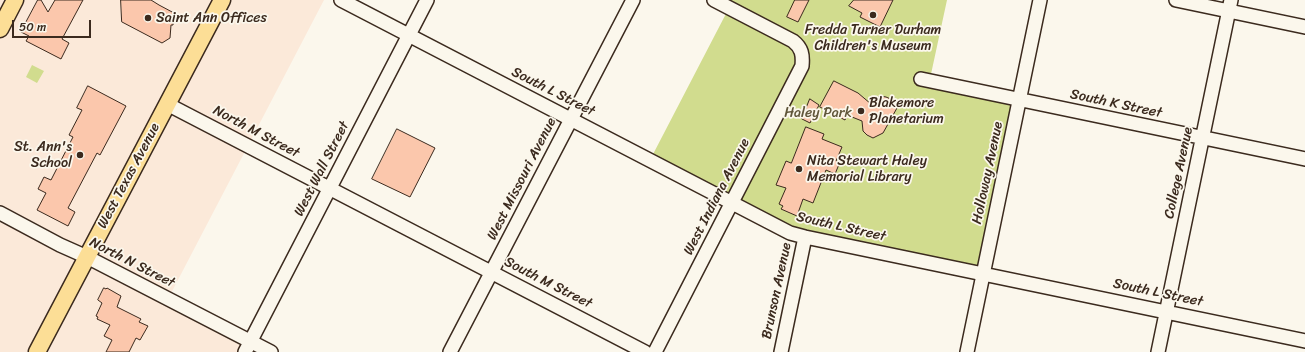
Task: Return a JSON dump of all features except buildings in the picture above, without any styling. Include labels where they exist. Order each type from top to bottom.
[{"type":"main road","points":[[1,23],[15,0]]},
{"type":"main road","name":"West Texas Avenue","points":[[37,352],[222,0]]},
{"type":"street","name":"South L Street","points":[[341,0],[790,232],[805,237],[1305,340]]},
{"type":"street","name":"West Wall Street","points":[[248,347],[427,0]]},
{"type":"street","name":"West Missouri Avenue","points":[[450,352],[633,0]]},
{"type":"street","name":"West Indiana Avenue","points":[[655,352],[802,66],[803,56],[800,49],[793,41],[714,0]]},
{"type":"street","name":"Holloway Avenue","points":[[967,352],[1040,0]]},
{"type":"street","points":[[1176,0],[1230,6],[1305,27]]},
{"type":"street","name":"College Avenue","points":[[1158,352],[1230,6]]},
{"type":"street","name":"South K Street","points":[[920,79],[1305,159]]},
{"type":"street","name":"North M Street","points":[[167,104],[329,189]]},
{"type":"street","name":"South M Street","points":[[329,189],[645,352]]},
{"type":"street","name":"North N Street","points":[[0,213],[60,245],[87,257],[248,347],[271,352]]},
{"type":"street","name":"Brunson Avenue","points":[[781,352],[805,237]]},
{"type":"shaded area","points":[[0,0],[324,0],[168,299],[250,342],[245,352],[0,352]]},
{"type":"green space","name":"Haley Park","points":[[720,0],[947,0],[928,88],[1015,103],[979,268],[791,228],[650,160],[730,6]]},
{"type":"green space","points":[[32,65],[44,71],[37,83],[26,77]]},
{"type":"place","name":"Fredda Turner Durham Children's Museum","points":[[873,15]]},
{"type":"place","name":"Saint Ann Offices","points":[[148,18]]},
{"type":"place","name":"Blakemore Planetarium","points":[[861,111]]},
{"type":"place","name":"St. Ann's School","points":[[80,155]]},
{"type":"place","name":"Nita Stewart Haley Memorial Library","points":[[799,169]]}]
